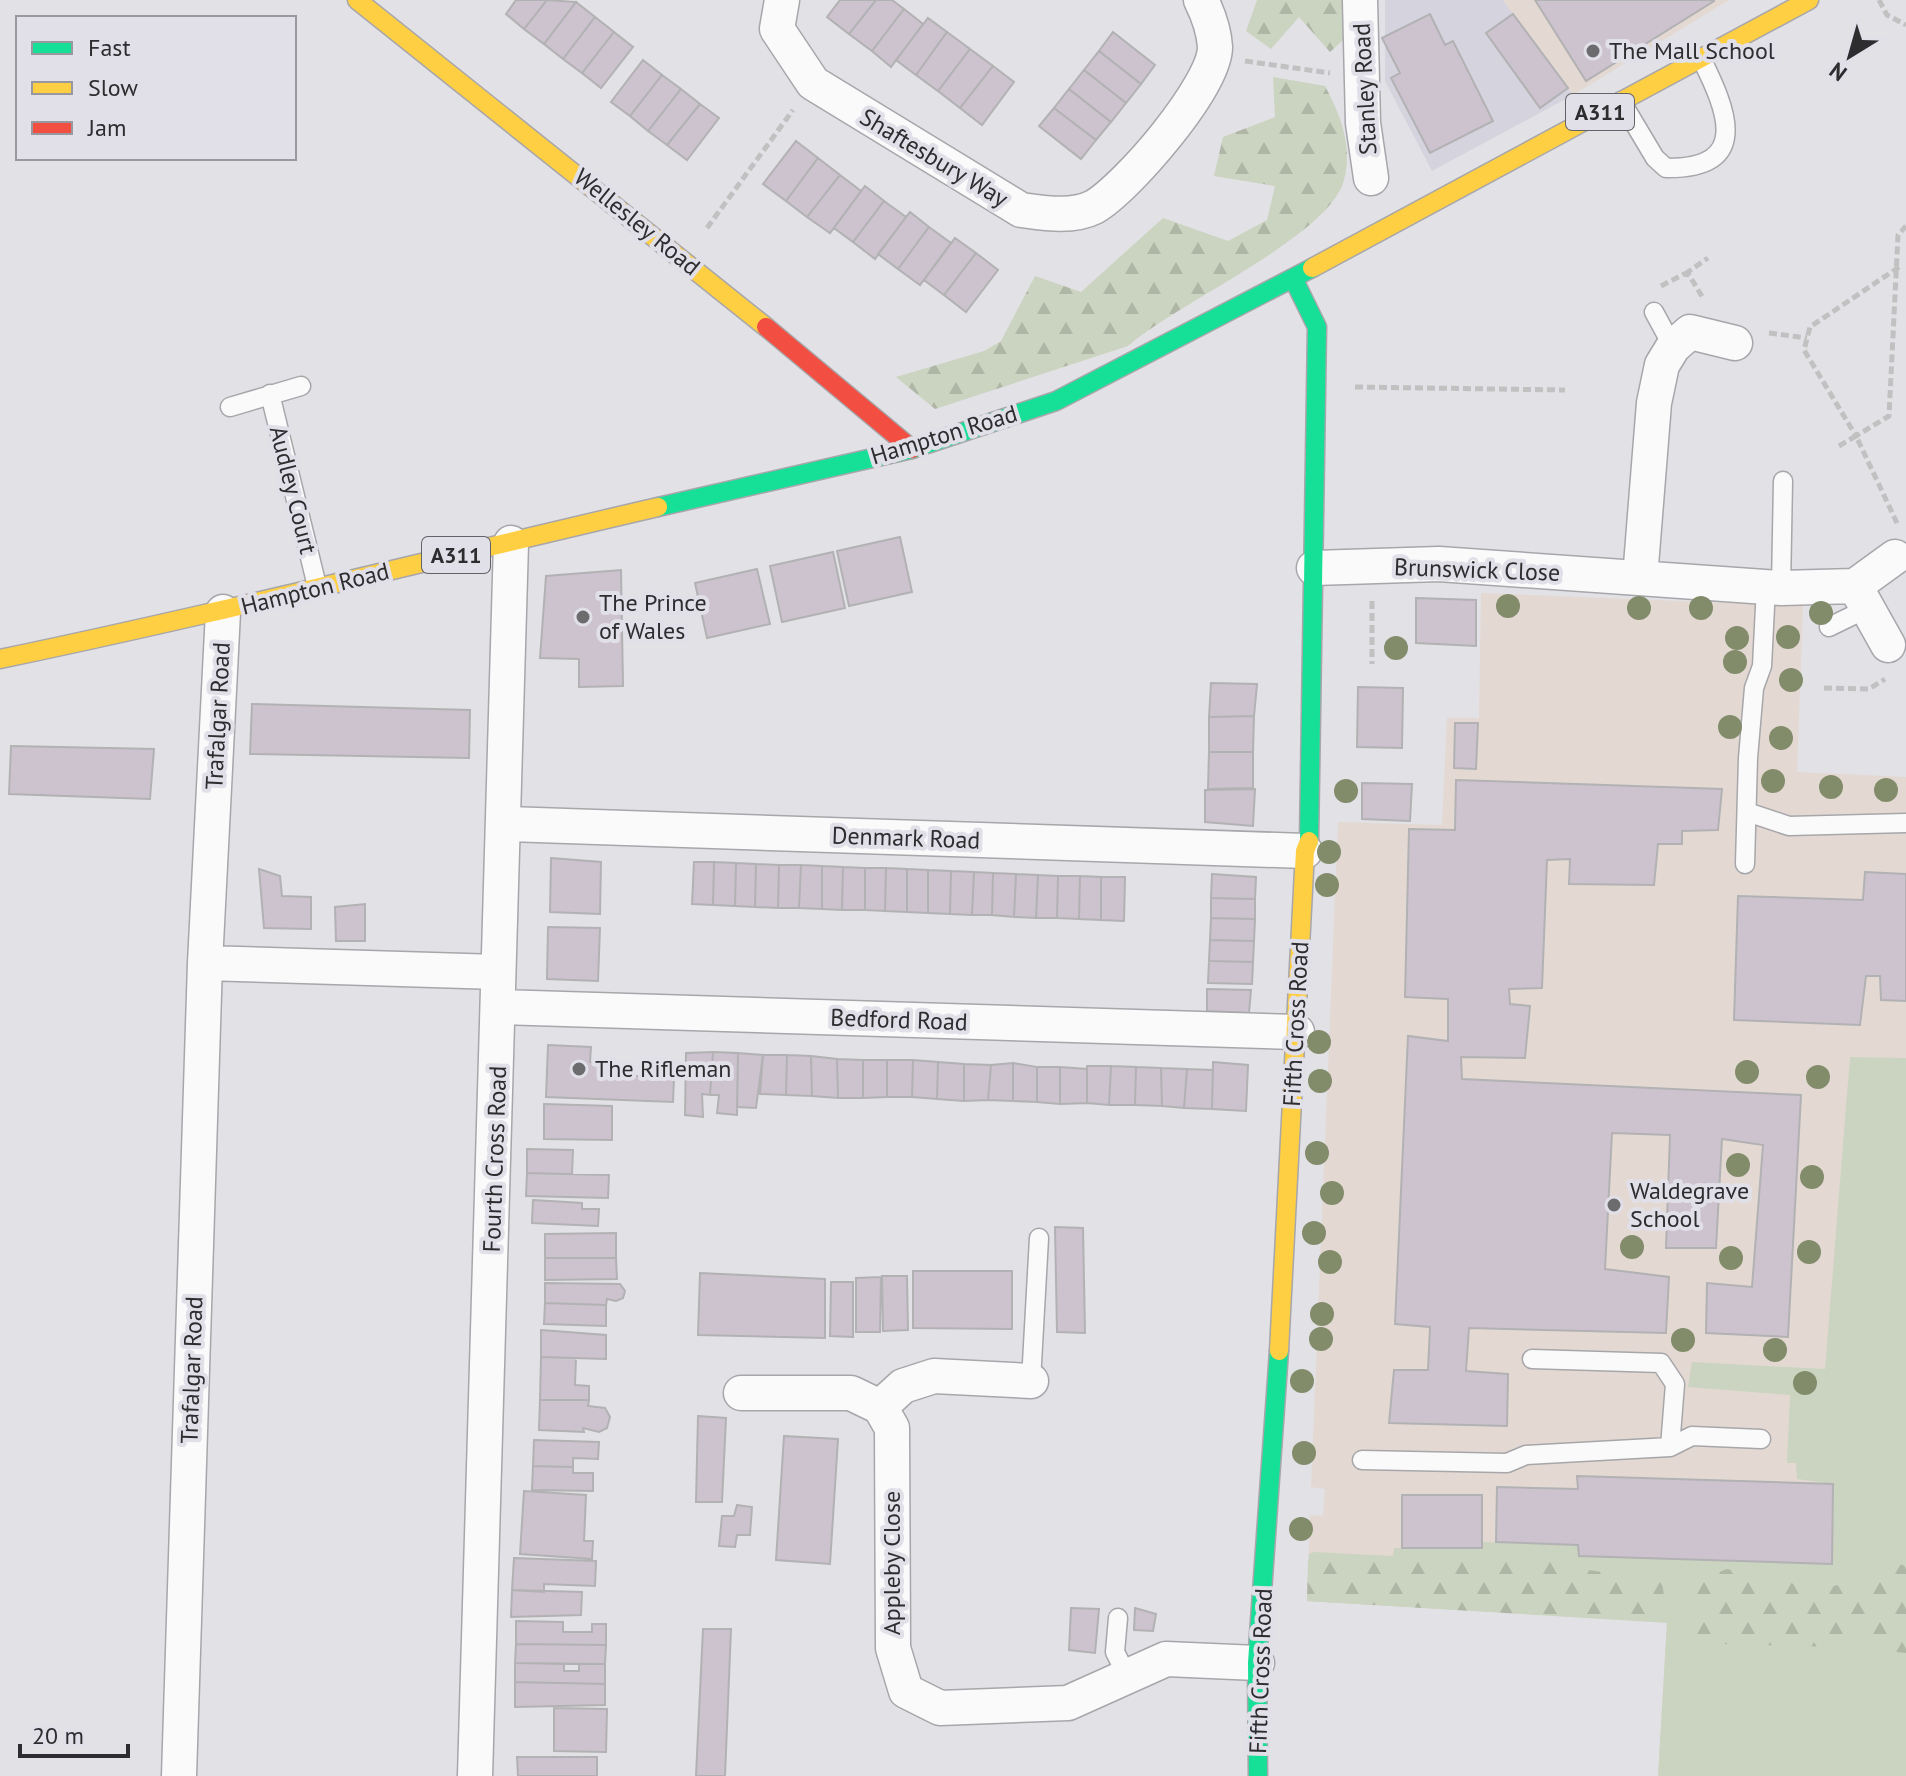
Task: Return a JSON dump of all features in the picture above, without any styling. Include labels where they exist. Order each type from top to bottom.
[{"type":"street","name":"Wellesley Road","points":[[357,0],[685,259],[912,449]]},
{"type":"street","name":"Shaftesbury Way","points":[[782,0],[777,29],[794,60],[813,83],[1021,210],[1056,215],[1091,208],[1118,190],[1201,89],[1215,49],[1201,0]]},
{"type":"street","name":"Stanley Road","points":[[1360,0],[1363,123],[1371,178]]},
{"type":"street","name":"Hampton Road","points":[[0,659],[223,612],[317,586],[912,449],[1056,401],[1293,278],[1809,0]]},
{"type":"street","name":"Fifth Cross Road","points":[[1258,1776],[1257,1663],[1271,1500],[1305,851],[1311,835],[1317,327],[1293,278]]},
{"type":"street","points":[[1640,578],[1654,403],[1662,365],[1673,347],[1690,332],[1735,343]]},
{"type":"street","name":"Fourth Cross Road","points":[[475,1776],[500,1007],[498,972],[506,824],[511,543]]},
{"type":"street","points":[[1890,660],[1862,597],[1895,557]]},
{"type":"street","name":"Brunswick Close","points":[[1314,568],[1439,564],[1862,597]]},
{"type":"street","name":"Trafalgar Road","points":[[179,1776],[205,963],[223,612]]},
{"type":"street","name":"Denmark Road","points":[[506,824],[1305,851]]},
{"type":"street","points":[[205,963],[498,972]]},
{"type":"street","name":"Bedford Road","points":[[500,1007],[1297,1032]]},
{"type":"street","points":[[741,1393],[851,1393],[880,1407],[903,1386],[934,1376],[1031,1381]]},
{"type":"street","name":"Appleby Close","points":[[880,1407],[892,1428],[893,1648],[906,1691],[940,1708],[1068,1703],[1166,1659],[1257,1663]]},
{"type":"lane","points":[[1621,101],[1655,158],[1666,168],[1690,168],[1708,163],[1722,148],[1727,124],[1724,105],[1701,58]]},
{"type":"lane","points":[[1654,312],[1673,347]]},
{"type":"lane","points":[[230,407],[301,386]]},
{"type":"lane","name":"Audley Court","points":[[270,394],[317,586]]},
{"type":"lane","points":[[1745,864],[1748,758],[1754,688],[1762,666],[1774,588],[1783,481]]},
{"type":"lane","points":[[1829,627],[1862,597]]},
{"type":"lane","points":[[1747,812],[1789,826],[1906,823]]},
{"type":"lane","points":[[1031,1381],[1039,1238]]},
{"type":"lane","points":[[1532,1359],[1661,1363],[1675,1384],[1670,1447]]},
{"type":"lane","points":[[1362,1460],[1507,1463],[1526,1455],[1670,1447],[1692,1436],[1761,1439]]},
{"type":"lane","points":[[1118,1618],[1115,1652],[1127,1676]]},
{"type":"path","points":[[1879,0],[1887,15],[1906,25]]},
{"type":"path","points":[[685,259],[813,83]]},
{"type":"path","points":[[1839,446],[1889,416],[1899,267],[1898,235],[1906,226]]},
{"type":"path","points":[[1684,274],[1708,258]]},
{"type":"path","points":[[1895,557],[1905,540],[1856,436],[1804,350],[1810,327],[1899,267]]},
{"type":"path","points":[[1318,386],[1565,390]]},
{"type":"path","points":[[1372,567],[1372,664]]},
{"type":"path","points":[[1824,688],[1869,689],[1890,660]]},
{"type":"shaded area","points":[[1385,0],[1503,0],[1573,95],[1432,171],[1385,81]]},
{"type":"shaded area","name":"The Mall School","points":[[1503,0],[1729,0],[1573,95]]},
{"type":"shaded area","name":"Waldegrave School","points":[[1481,593],[1803,606],[1797,772],[1906,777],[1906,1776],[1658,1776],[1667,1622],[1307,1601],[1310,1515],[1323,1516],[1325,1489],[1311,1487],[1338,822],[1442,825],[1447,718],[1479,718]]},
{"type":"green space","points":[[1257,0],[1363,0],[1353,31],[1330,52],[1299,17],[1271,49],[1246,31]]},
{"type":"green space","points":[[1273,77],[1325,86],[1344,131],[1347,155],[1344,180],[1333,201],[1311,224],[1128,346],[935,409],[896,377],[984,351],[1001,341],[1035,276],[1081,292],[1163,218],[1228,241],[1267,220],[1275,186],[1214,176],[1223,137],[1275,117]]},
{"type":"green space","points":[[1850,1057],[1906,1058],[1906,1776],[1658,1776],[1667,1622],[1307,1601],[1309,1554],[1314,1552],[1393,1556],[1394,1548],[1481,1548],[1482,1542],[1578,1545],[1580,1556],[1832,1564],[1832,1484],[1797,1479],[1796,1463],[1787,1463],[1790,1395],[1688,1387],[1692,1362],[1825,1369]]},
{"type":"green space","points":[[1568,1556],[1583,1569],[1662,1582],[1668,1623],[1307,1601],[1308,1560]]},
{"type":"green space","points":[[1878,1558],[1906,1566],[1906,1653],[1871,1649],[1858,1637],[1838,1647],[1724,1644],[1689,1632],[1694,1582],[1727,1569],[1818,1589],[1858,1581]]},
{"type":"building","points":[[516,0],[547,0],[524,29],[506,14]]},
{"type":"building","points":[[547,0],[576,2],[544,44],[524,29]]},
{"type":"building","points":[[840,0],[876,0],[849,34],[827,17]]},
{"type":"building","points":[[876,0],[892,0],[904,9],[872,51],[849,34]]},
{"type":"building","name":"The Mall School","points":[[1535,0],[1713,0],[1714,1],[1586,81]]},
{"type":"building","points":[[576,2],[595,17],[563,59],[544,44]]},
{"type":"building","points":[[904,9],[923,24],[891,67],[872,51]]},
{"type":"building","points":[[1430,14],[1445,45],[1453,41],[1493,121],[1430,153],[1391,78],[1400,73],[1382,38]]},
{"type":"building","points":[[1513,14],[1568,88],[1540,108],[1486,33]]},
{"type":"building","points":[[595,17],[614,32],[582,73],[563,59]]},
{"type":"building","points":[[928,18],[947,32],[916,75],[896,60]]},
{"type":"building","points":[[614,32],[633,47],[601,88],[582,73]]},
{"type":"building","points":[[947,32],[970,49],[938,91],[916,75]]},
{"type":"building","points":[[1113,32],[1155,65],[1141,84],[1099,51]]},
{"type":"building","points":[[970,49],[993,66],[960,108],[938,91]]},
{"type":"building","points":[[1099,51],[1141,84],[1126,103],[1084,70]]},
{"type":"building","points":[[643,60],[662,75],[630,116],[611,102]]},
{"type":"building","points":[[993,66],[1014,82],[982,125],[960,108]]},
{"type":"building","points":[[1084,70],[1126,103],[1111,122],[1069,89]]},
{"type":"building","points":[[662,75],[681,89],[648,131],[630,116]]},
{"type":"building","points":[[681,89],[700,104],[667,145],[648,131]]},
{"type":"building","points":[[1069,89],[1111,122],[1096,140],[1054,108]]},
{"type":"building","points":[[700,104],[719,118],[687,160],[667,145]]},
{"type":"building","points":[[1054,108],[1096,140],[1081,159],[1039,126]]},
{"type":"building","points":[[796,141],[818,158],[786,201],[763,184]]},
{"type":"building","points":[[818,158],[840,175],[807,217],[786,201]]},
{"type":"building","points":[[840,175],[861,191],[830,233],[807,217]]},
{"type":"building","points":[[865,186],[884,201],[853,242],[834,228]]},
{"type":"building","points":[[884,201],[906,217],[875,259],[853,242]]},
{"type":"building","points":[[910,212],[929,227],[898,269],[878,254]]},
{"type":"building","points":[[929,227],[951,243],[920,285],[898,269]]},
{"type":"building","points":[[955,238],[976,253],[944,295],[924,280]]},
{"type":"building","points":[[976,253],[998,270],[966,312],[944,295]]},
{"type":"building","points":[[900,537],[912,592],[849,606],[837,551]]},
{"type":"building","points":[[833,552],[845,608],[782,622],[770,566]]},
{"type":"building","points":[[757,569],[770,624],[707,638],[695,583]]},
{"type":"building","name":"The Prince of Wales","points":[[621,570],[623,686],[579,687],[579,659],[540,658],[546,576]]},
{"type":"building","points":[[1416,598],[1476,600],[1476,646],[1416,643]]},
{"type":"building","points":[[1211,683],[1257,684],[1254,716],[1209,717]]},
{"type":"building","points":[[1358,687],[1403,688],[1402,748],[1357,747]]},
{"type":"building","points":[[252,704],[470,710],[469,758],[250,754]]},
{"type":"building","points":[[1254,716],[1253,752],[1209,752],[1209,717]]},
{"type":"building","points":[[1455,723],[1478,723],[1476,769],[1454,768]]},
{"type":"building","points":[[11,746],[154,749],[150,799],[9,794]]},
{"type":"building","points":[[1209,752],[1253,752],[1253,788],[1208,789]]},
{"type":"building","points":[[1456,780],[1722,789],[1718,830],[1682,831],[1682,844],[1658,844],[1654,885],[1569,884],[1570,859],[1547,860],[1542,988],[1509,989],[1510,1004],[1530,1006],[1525,1058],[1461,1057],[1462,1079],[1801,1095],[1788,1337],[1706,1333],[1707,1283],[1752,1287],[1763,1145],[1722,1139],[1716,1248],[1666,1248],[1670,1135],[1612,1133],[1605,1269],[1669,1277],[1666,1333],[1469,1328],[1466,1371],[1508,1374],[1507,1426],[1389,1423],[1394,1370],[1428,1370],[1430,1327],[1395,1324],[1408,1036],[1448,1041],[1448,999],[1405,997],[1409,829],[1455,830]]},
{"type":"building","points":[[1362,783],[1412,784],[1410,821],[1362,819]]},
{"type":"building","points":[[1255,789],[1253,826],[1205,822],[1205,790]]},
{"type":"building","points":[[551,858],[601,862],[600,914],[550,912]]},
{"type":"building","points":[[694,862],[714,862],[713,905],[692,904]]},
{"type":"building","points":[[714,862],[736,863],[735,906],[713,905]]},
{"type":"building","points":[[736,863],[756,864],[755,907],[735,906]]},
{"type":"building","points":[[756,864],[779,865],[778,908],[755,907]]},
{"type":"building","points":[[779,865],[801,865],[799,908],[778,908]]},
{"type":"building","points":[[801,865],[822,866],[822,909],[799,908]]},
{"type":"building","points":[[822,866],[843,867],[842,910],[822,909]]},
{"type":"building","points":[[843,867],[865,868],[865,910],[842,910]]},
{"type":"building","points":[[865,868],[886,868],[885,911],[865,910]]},
{"type":"building","points":[[886,868],[907,869],[907,912],[885,911]]},
{"type":"building","points":[[259,869],[280,876],[282,896],[311,897],[311,929],[264,928]]},
{"type":"building","points":[[907,869],[928,870],[928,913],[907,912]]},
{"type":"building","points":[[928,870],[951,871],[950,914],[928,913]]},
{"type":"building","points":[[951,871],[974,872],[972,915],[950,914]]},
{"type":"building","points":[[974,872],[993,873],[992,915],[972,915]]},
{"type":"building","points":[[1865,872],[1906,874],[1906,1001],[1881,1000],[1880,976],[1866,976],[1860,1025],[1734,1020],[1738,896],[1863,900]]},
{"type":"building","points":[[993,873],[1016,874],[1014,917],[992,915]]},
{"type":"building","points":[[1016,874],[1038,875],[1036,918],[1014,917]]},
{"type":"building","points":[[1212,874],[1256,877],[1255,899],[1211,898]]},
{"type":"building","points":[[1038,875],[1058,876],[1057,918],[1036,918]]},
{"type":"building","points":[[1058,876],[1080,876],[1079,919],[1057,918]]},
{"type":"building","points":[[1080,876],[1101,877],[1101,920],[1079,919]]},
{"type":"building","points":[[1101,877],[1125,877],[1124,921],[1101,920]]},
{"type":"building","points":[[1211,898],[1255,899],[1255,919],[1211,918]]},
{"type":"building","points":[[365,904],[365,941],[336,941],[335,907]]},
{"type":"building","points":[[1211,918],[1255,919],[1254,941],[1210,940]]},
{"type":"building","points":[[548,927],[600,928],[598,981],[547,979]]},
{"type":"building","points":[[1210,940],[1254,941],[1253,962],[1209,961]]},
{"type":"building","points":[[1209,961],[1253,962],[1252,984],[1208,983]]},
{"type":"building","points":[[1207,989],[1251,990],[1249,1013],[1207,1011]]},
{"type":"building","name":"The Rifleman","points":[[548,1045],[591,1047],[590,1062],[612,1063],[611,1080],[616,1080],[617,1075],[674,1078],[673,1102],[546,1097]]},
{"type":"building","points":[[713,1052],[738,1053],[737,1115],[717,1113],[719,1095],[710,1095]]},
{"type":"building","points":[[713,1052],[710,1095],[702,1094],[703,1117],[685,1115],[686,1053]]},
{"type":"building","points":[[738,1053],[763,1055],[756,1108],[737,1107]]},
{"type":"building","points":[[763,1055],[787,1055],[786,1095],[760,1094]]},
{"type":"building","points":[[787,1055],[811,1056],[812,1096],[786,1095]]},
{"type":"building","points":[[811,1056],[837,1059],[838,1098],[812,1096]]},
{"type":"building","points":[[837,1059],[863,1060],[863,1098],[838,1098]]},
{"type":"building","points":[[863,1060],[887,1060],[887,1097],[863,1098]]},
{"type":"building","points":[[887,1060],[913,1060],[912,1097],[887,1097]]},
{"type":"building","points":[[913,1060],[938,1062],[937,1099],[912,1097]]},
{"type":"building","points":[[938,1062],[964,1064],[964,1101],[937,1099]]},
{"type":"building","points":[[1213,1062],[1248,1065],[1246,1111],[1212,1109]]},
{"type":"building","points":[[1013,1063],[1037,1067],[1037,1102],[1013,1101]]},
{"type":"building","points":[[1013,1063],[1013,1101],[988,1100],[991,1065]]},
{"type":"building","points":[[964,1064],[991,1065],[988,1100],[964,1101]]},
{"type":"building","points":[[1087,1066],[1111,1066],[1109,1105],[1087,1103]]},
{"type":"building","points":[[1111,1066],[1136,1067],[1135,1105],[1109,1105]]},
{"type":"building","points":[[1037,1067],[1060,1067],[1060,1104],[1037,1102]]},
{"type":"building","points":[[1060,1067],[1087,1069],[1087,1103],[1060,1104]]},
{"type":"building","points":[[1136,1067],[1161,1068],[1162,1106],[1135,1105]]},
{"type":"building","points":[[1161,1068],[1187,1069],[1184,1108],[1162,1106]]},
{"type":"building","points":[[1187,1069],[1213,1070],[1212,1109],[1184,1108]]},
{"type":"building","points":[[544,1104],[612,1106],[612,1140],[544,1139]]},
{"type":"building","points":[[527,1149],[573,1150],[572,1174],[527,1173]]},
{"type":"building","points":[[527,1173],[609,1175],[608,1198],[526,1196]]},
{"type":"building","points":[[533,1200],[582,1203],[582,1209],[599,1209],[598,1226],[532,1223]]},
{"type":"building","points":[[1055,1227],[1083,1228],[1085,1333],[1057,1332]]},
{"type":"building","points":[[616,1233],[616,1258],[545,1258],[545,1234]]},
{"type":"building","points":[[545,1258],[616,1258],[617,1279],[545,1280]]},
{"type":"building","points":[[913,1271],[1012,1271],[1012,1329],[913,1328]]},
{"type":"building","points":[[700,1273],[825,1279],[825,1338],[698,1335]]},
{"type":"building","points":[[882,1276],[907,1276],[908,1330],[883,1331]]},
{"type":"building","points":[[881,1277],[880,1332],[856,1332],[856,1278]]},
{"type":"building","points":[[831,1282],[853,1282],[853,1337],[830,1336]]},
{"type":"building","points":[[545,1283],[620,1284],[625,1291],[623,1298],[616,1301],[607,1299],[606,1305],[545,1303]]},
{"type":"building","points":[[545,1303],[606,1305],[606,1326],[544,1324]]},
{"type":"building","points":[[541,1330],[606,1335],[606,1359],[541,1357]]},
{"type":"building","points":[[541,1357],[576,1358],[575,1385],[589,1386],[589,1400],[540,1400]]},
{"type":"building","points":[[540,1400],[589,1400],[588,1406],[605,1408],[610,1417],[607,1428],[599,1432],[583,1428],[584,1432],[539,1430]]},
{"type":"building","points":[[698,1416],[726,1418],[722,1502],[696,1502]]},
{"type":"building","points":[[784,1436],[838,1439],[830,1564],[776,1560]]},
{"type":"building","points":[[534,1440],[599,1442],[598,1459],[573,1458],[573,1467],[533,1466]]},
{"type":"building","points":[[533,1466],[573,1467],[573,1473],[593,1473],[593,1491],[532,1490]]},
{"type":"building","points":[[1577,1476],[1833,1484],[1832,1564],[1579,1556],[1578,1545],[1496,1542],[1497,1487],[1578,1489]]},
{"type":"building","points":[[524,1491],[586,1495],[584,1541],[593,1541],[592,1559],[520,1554]]},
{"type":"building","points":[[1402,1495],[1482,1495],[1482,1548],[1402,1548]]},
{"type":"building","points":[[737,1505],[752,1507],[750,1535],[737,1535],[735,1547],[719,1546],[722,1516],[734,1516]]},
{"type":"building","points":[[514,1558],[596,1561],[595,1586],[544,1584],[544,1592],[512,1590]]},
{"type":"building","points":[[512,1590],[582,1592],[581,1615],[511,1617]]},
{"type":"building","points":[[1071,1608],[1099,1609],[1095,1653],[1069,1650]]},
{"type":"building","points":[[1135,1608],[1156,1614],[1153,1631],[1134,1630]]},
{"type":"building","points":[[516,1621],[563,1622],[563,1632],[592,1632],[592,1624],[606,1624],[606,1645],[516,1644]]},
{"type":"building","points":[[703,1629],[731,1629],[725,1776],[696,1776]]},
{"type":"building","points":[[516,1644],[606,1645],[605,1664],[515,1663]]},
{"type":"building","points":[[515,1663],[564,1664],[564,1671],[579,1671],[579,1664],[605,1664],[605,1684],[515,1682]]},
{"type":"building","points":[[515,1682],[605,1684],[605,1705],[515,1707]]},
{"type":"building","points":[[554,1708],[607,1709],[606,1752],[554,1751]]},
{"type":"building","points":[[517,1757],[597,1757],[597,1776],[518,1776]]},
{"type":"traffic: fast","points":[[658,507],[912,449],[1056,401],[1312,268]]},
{"type":"traffic: fast","points":[[1293,278],[1317,327],[1309,841]]},
{"type":"traffic: fast","points":[[1258,1776],[1257,1663],[1279,1351]]},
{"type":"traffic: slow","points":[[357,0],[766,327]]},
{"type":"traffic: slow","points":[[1312,268],[1809,0]]},
{"type":"traffic: slow","points":[[0,659],[658,507]]},
{"type":"traffic: slow","points":[[1279,1351],[1305,851],[1309,841]]},
{"type":"traffic: jam","points":[[766,327],[912,449]]},
{"type":"place","name":"The Mall School","points":[[1593,51]]},
{"type":"place","name":"The Prince of Wales","points":[[583,617]]},
{"type":"place","name":"The Rifleman","points":[[579,1069]]},
{"type":"place","name":"Waldegrave School","points":[[1614,1205]]}]
